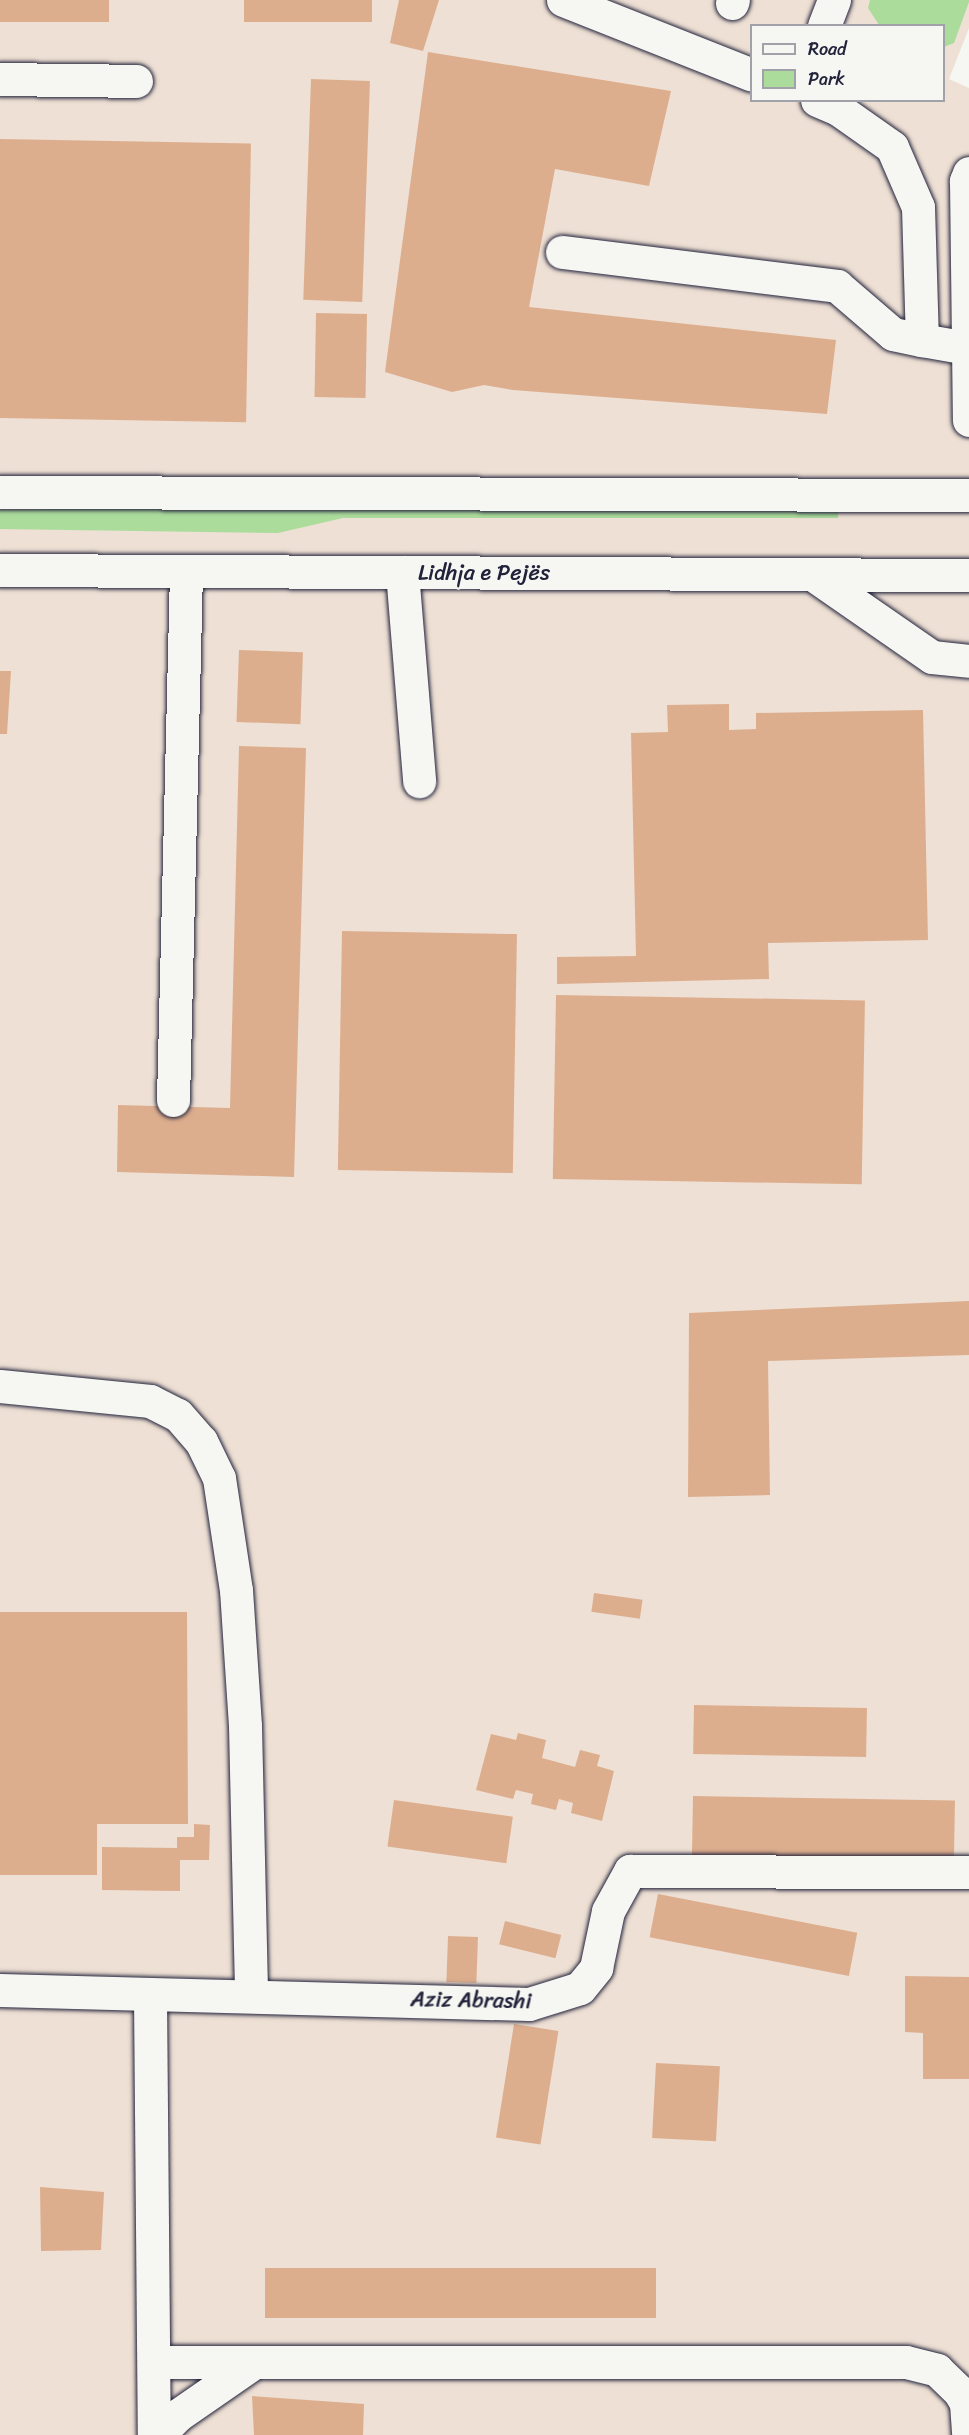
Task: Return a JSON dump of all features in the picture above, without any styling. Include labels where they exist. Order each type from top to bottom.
[{"type":"main road","points":[[563,0],[750,74]]},
{"type":"main road","points":[[825,24],[834,0]]},
{"type":"main road","points":[[0,79],[136,81]]},
{"type":"main road","points":[[822,102],[838,109],[892,147],[918,207],[922,340]]},
{"type":"main road","points":[[969,172],[966,181],[969,420]]},
{"type":"main road","points":[[562,252],[837,286],[893,334],[968,348]]},
{"type":"main road","points":[[0,492],[969,495]]},
{"type":"main road","name":"Lidhja e Pejës","points":[[0,570],[969,575]]},
{"type":"main road","points":[[173,1101],[186,571]]},
{"type":"main road","points":[[402,572],[419,781]]},
{"type":"main road","points":[[812,574],[932,657],[969,661]]},
{"type":"main road","points":[[0,1386],[150,1401],[178,1415],[201,1441],[219,1478],[236,1590],[244,1714],[251,1994]]},
{"type":"main road","name":"Aziz Abrashi","points":[[0,1990],[150,1996],[251,1994],[529,2004],[558,1998],[580,1988],[596,1968],[608,1911],[630,1871],[969,1872]]},
{"type":"main road","points":[[150,1996],[156,2435]]},
{"type":"main road","points":[[154,2362],[906,2362],[937,2370],[959,2391],[966,2403],[968,2435]]},
{"type":"main road","points":[[156,2435],[178,2415],[253,2363]]},
{"type":"shaded area","points":[[0,0],[969,0],[969,28],[949,79],[969,88],[969,2435],[0,2435]]},
{"type":"green space","points":[[870,0],[969,0],[954,43],[945,47],[945,24],[878,24],[868,8]]},
{"type":"green space","points":[[300,505],[839,507],[838,518],[343,518],[278,533],[0,529],[0,510]]},
{"type":"building","points":[[0,0],[109,0],[109,22],[0,22]]},
{"type":"building","points":[[244,0],[372,0],[372,22],[244,22]]},
{"type":"building","points":[[399,0],[439,0],[423,51],[390,43]]},
{"type":"building","points":[[428,52],[671,91],[649,186],[555,169],[529,307],[836,340],[827,414],[513,390],[484,385],[452,392],[385,372]]},
{"type":"building","points":[[311,79],[370,81],[362,302],[303,300]]},
{"type":"building","points":[[0,139],[251,143],[246,422],[0,418]]},
{"type":"building","points":[[316,313],[367,314],[366,398],[315,397]]},
{"type":"building","points":[[239,650],[303,652],[300,724],[236,722]]},
{"type":"building","points":[[0,671],[11,671],[7,734],[0,734]]},
{"type":"building","points":[[729,704],[729,730],[756,729],[756,713],[923,710],[928,940],[768,943],[769,979],[557,984],[557,957],[636,956],[631,733],[668,732],[667,705]]},
{"type":"building","points":[[239,746],[306,748],[294,1177],[117,1172],[118,1105],[230,1108]]},
{"type":"building","points":[[342,931],[517,934],[513,1173],[338,1170]]},
{"type":"building","points":[[556,995],[865,1000],[862,1184],[553,1179]]},
{"type":"building","points":[[969,1301],[969,1355],[768,1361],[770,1495],[688,1497],[689,1313]]},
{"type":"building","points":[[594,1593],[643,1600],[640,1619],[591,1612]]},
{"type":"building","points":[[0,1612],[187,1612],[188,1824],[97,1824],[97,1875],[0,1875]]},
{"type":"building","points":[[694,1705],[867,1708],[866,1757],[693,1754]]},
{"type":"building","points":[[518,1733],[546,1740],[542,1758],[575,1767],[580,1750],[600,1755],[597,1766],[614,1771],[602,1821],[571,1813],[573,1803],[559,1799],[556,1810],[531,1804],[533,1794],[516,1790],[513,1799],[476,1790],[491,1734],[516,1740]]},
{"type":"building","points":[[693,1796],[955,1801],[954,1862],[692,1857]]},
{"type":"building","points":[[394,1800],[513,1817],[506,1863],[387,1847]]},
{"type":"building","points":[[194,1824],[210,1825],[209,1860],[180,1860],[180,1891],[102,1890],[102,1847],[177,1848],[177,1837],[194,1837]]},
{"type":"building","points":[[658,1894],[857,1933],[849,1976],[650,1937]]},
{"type":"building","points":[[505,1921],[561,1935],[555,1958],[499,1944]]},
{"type":"building","points":[[448,1936],[478,1937],[476,1983],[446,1982]]},
{"type":"building","points":[[905,1976],[969,1977],[969,2079],[923,2079],[923,2033],[905,2032]]},
{"type":"building","points":[[514,2024],[558,2031],[540,2145],[496,2138]]},
{"type":"building","points":[[656,2063],[720,2066],[716,2141],[652,2138]]},
{"type":"building","points":[[40,2187],[104,2192],[101,2250],[41,2251]]},
{"type":"building","points":[[265,2268],[656,2268],[656,2318],[265,2318]]},
{"type":"building","points":[[252,2396],[364,2404],[363,2435],[254,2435]]}]
